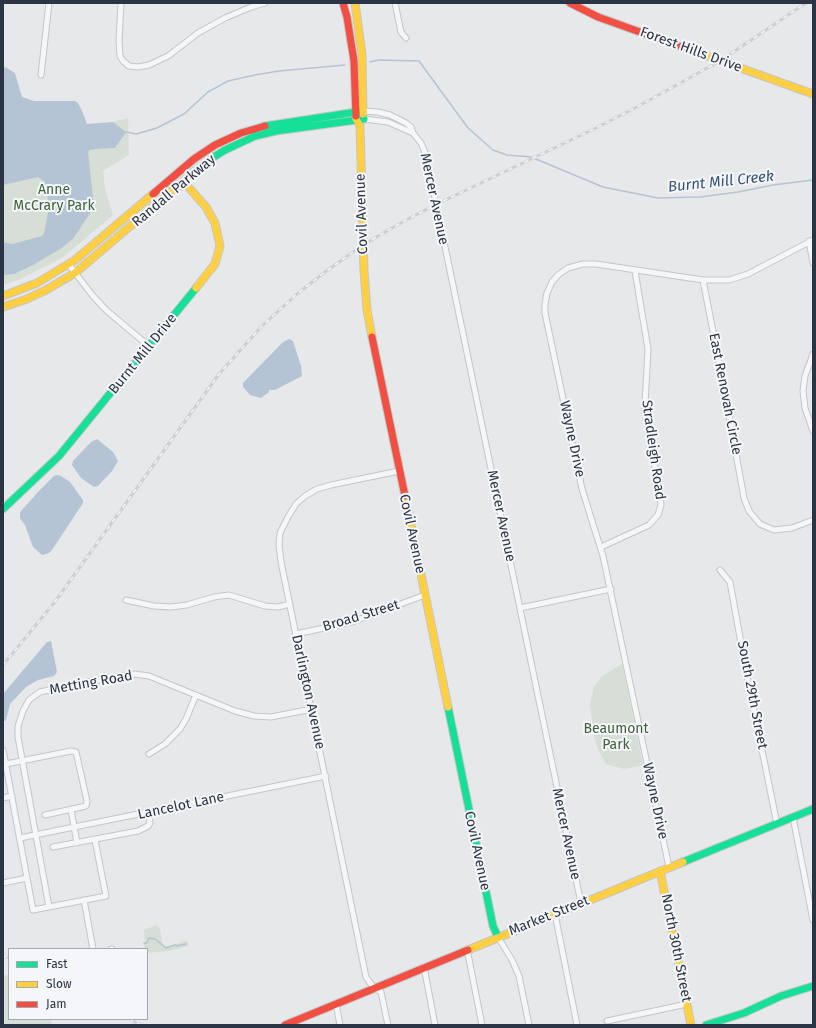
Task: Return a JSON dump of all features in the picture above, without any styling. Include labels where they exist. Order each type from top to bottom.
[{"type":"main road","points":[[343,3],[348,22],[354,61],[360,117]]},
{"type":"main road","points":[[355,3],[362,54],[360,117]]},
{"type":"main road","name":"Forest Hills Drive","points":[[570,3],[598,17],[813,94]]},
{"type":"main road","name":"Randall Parkway","points":[[3,296],[37,283],[69,265],[200,154],[215,144],[249,130],[281,123],[360,117]]},
{"type":"main road","name":"Randall Parkway","points":[[3,307],[27,299],[75,273],[217,154],[255,136],[281,130],[360,117]]},
{"type":"main road","name":"Covil Avenue","points":[[360,117],[364,272],[374,349],[493,926],[498,937]]},
{"type":"main road","name":"Burnt Mill Drive","points":[[3,510],[59,456],[212,269],[219,253],[219,238],[213,218],[206,207],[183,181]]},
{"type":"main road","name":"Market Street","points":[[285,1025],[813,808]]},
{"type":"main road","name":"North 30th Street","points":[[660,871],[691,1025]]},
{"type":"main road","points":[[706,1025],[744,1013],[781,996],[813,986]]},
{"type":"street","points":[[41,75],[49,3]]},
{"type":"street","points":[[121,3],[119,41],[120,56],[129,66],[138,67],[148,65],[168,56],[198,33],[225,18],[251,6],[265,3]]},
{"type":"street","points":[[395,3],[401,32],[406,38]]},
{"type":"street","name":"Mercer Avenue","points":[[360,117],[378,112],[396,117],[411,127],[413,133],[421,143],[426,155],[581,903]]},
{"type":"street","points":[[177,174],[183,181]]},
{"type":"street","points":[[811,240],[813,263]]},
{"type":"street","name":"Wayne Drive","points":[[669,867],[611,590],[601,547],[582,489],[545,304],[547,293],[552,282],[558,275],[572,266],[591,264],[703,280],[724,280],[738,277],[755,270],[811,240]]},
{"type":"street","points":[[69,265],[106,310],[150,346]]},
{"type":"street","name":"Stradleigh Road","points":[[601,547],[649,526],[658,515],[661,505],[644,404],[648,349],[635,271]]},
{"type":"street","name":"East Renovah Circle","points":[[703,280],[747,508],[753,518],[760,524],[774,530],[792,528],[813,520]]},
{"type":"street","points":[[813,354],[805,376],[803,391],[806,408],[813,431]]},
{"type":"street","name":"Darlington Avenue","points":[[388,1025],[383,996],[381,992],[374,988],[366,977],[281,562],[279,545],[280,533],[296,504],[317,489],[399,471]]},
{"type":"street","name":"South 29th Street","points":[[720,570],[730,582],[777,824]]},
{"type":"street","points":[[520,608],[611,590]]},
{"type":"street","points":[[126,600],[154,606],[171,607],[187,605],[214,597],[229,595],[265,606],[278,607],[290,604]]},
{"type":"street","name":"Broad Street","points":[[296,634],[352,622],[425,595]]},
{"type":"street","name":"Metting Road","points":[[49,907],[18,737],[18,726],[23,711],[29,700],[40,692],[134,674],[149,676],[244,714],[261,717],[292,714],[312,709]]},
{"type":"street","points":[[148,754],[165,744],[180,729],[186,719],[196,694]]},
{"type":"street","points":[[3,750],[34,910],[106,896],[95,840]]},
{"type":"street","points":[[6,764],[71,751],[76,752],[87,801],[86,806],[45,815]]},
{"type":"street","name":"Lancelot Lane","points":[[20,838],[326,776]]},
{"type":"street","points":[[3,798],[12,796]]},
{"type":"street","points":[[71,810],[77,842]]},
{"type":"street","points":[[53,847],[138,831],[148,826],[150,823],[149,813]]},
{"type":"street","points":[[793,817],[811,898],[813,920]]},
{"type":"street","points":[[3,883],[27,878]]},
{"type":"street","points":[[84,900],[93,948]]},
{"type":"street","points":[[555,914],[577,1025]]},
{"type":"street","points":[[498,937],[519,976],[530,1025]]},
{"type":"street","points":[[467,950],[482,1025]]},
{"type":"street","points":[[424,967],[435,1025]]},
{"type":"street","points":[[336,1004],[340,1025]]},
{"type":"street","points":[[607,1021],[687,1004]]},
{"type":"green space","name":"Anne McCrary Park","points":[[128,118],[129,155],[103,171],[105,189],[113,215],[62,258],[20,279],[3,285],[3,152]]},
{"type":"green space","name":"Beaumont Park","points":[[622,664],[643,765],[624,769],[606,764],[598,749],[594,737],[590,704],[594,687],[602,676]]},
{"type":"green space","points":[[157,925],[160,929],[162,942],[164,945],[167,946],[186,941],[188,946],[169,951],[148,953],[148,948],[145,948],[143,942],[145,941],[144,930]]},
{"type":"green space","points":[[8,975],[8,1020],[52,1020],[50,1025],[3,1025],[3,976]]},
{"type":"water","name":"Anne McCrary Park","points":[[5,67],[15,73],[22,97],[34,101],[75,101],[78,103],[87,124],[113,122],[126,132],[115,148],[96,149],[88,152],[94,207],[73,239],[60,249],[33,265],[14,274],[3,275],[3,242],[12,244],[42,236],[44,233],[49,208],[46,186],[44,181],[38,177],[3,185],[3,69]]},
{"type":"water","points":[[289,339],[293,341],[301,366],[302,376],[275,390],[269,390],[269,392],[261,398],[250,395],[243,387],[243,383],[283,342]]},
{"type":"water","points":[[97,439],[113,452],[118,461],[112,471],[98,486],[94,487],[81,478],[72,465],[73,461],[91,442]]},
{"type":"water","points":[[57,475],[70,482],[83,500],[83,503],[52,550],[49,553],[42,555],[33,547],[25,525],[20,518],[20,513],[38,492],[54,476]]},
{"type":"water","points":[[51,641],[57,672],[54,676],[38,680],[26,687],[10,704],[6,720],[3,722],[3,694],[47,642]]},
{"type":"waterway","name":"Burnt Mill Creek","points":[[370,62],[379,60],[419,61],[468,128],[493,150],[507,155],[531,157],[603,187],[658,198],[700,197],[813,180]]},
{"type":"waterway","name":"Burnt Mill Creek","points":[[126,132],[136,134],[157,128],[184,114],[208,92],[228,81],[279,71],[345,65]]},
{"type":"waterway","points":[[144,943],[147,943],[149,938],[155,939],[166,948],[186,944]]},
{"type":"railway","points":[[3,665],[54,603],[219,374],[262,326],[297,294],[363,245],[397,225],[635,108],[720,61],[806,3]]},
{"type":"railway","points":[[3,955],[8,958]]},
{"type":"railway","points":[[131,1020],[141,1025]]},
{"type":"traffic: fast","points":[[265,126],[363,111]]},
{"type":"traffic: fast","points":[[194,172],[225,150],[255,136],[276,131],[364,119]]},
{"type":"traffic: fast","points":[[3,509],[59,456],[196,288]]},
{"type":"traffic: fast","points":[[448,707],[493,926],[498,937]]},
{"type":"traffic: fast","points":[[683,862],[813,809]]},
{"type":"traffic: fast","points":[[706,1025],[744,1013],[781,996],[813,986]]},
{"type":"traffic: slow","points":[[355,3],[362,54],[363,114]]},
{"type":"traffic: slow","points":[[693,51],[813,94]]},
{"type":"traffic: slow","points":[[356,119],[360,126],[364,271],[367,310],[372,337]]},
{"type":"traffic: slow","points":[[3,307],[27,299],[75,273],[194,172]]},
{"type":"traffic: slow","points":[[183,181],[206,207],[215,223],[220,246],[215,264],[196,288]]},
{"type":"traffic: slow","points":[[3,296],[37,283],[75,260],[153,194]]},
{"type":"traffic: slow","points":[[405,496],[448,707]]},
{"type":"traffic: slow","points":[[468,950],[683,862]]},
{"type":"traffic: slow","points":[[660,871],[691,1025]]},
{"type":"traffic: jam","points":[[343,3],[347,17],[354,61],[356,116]]},
{"type":"traffic: jam","points":[[570,3],[598,17],[693,51]]},
{"type":"traffic: jam","points":[[153,194],[194,159],[215,145],[241,133],[265,126]]},
{"type":"traffic: jam","points":[[372,337],[405,496]]},
{"type":"traffic: jam","points":[[285,1025],[468,950]]}]
